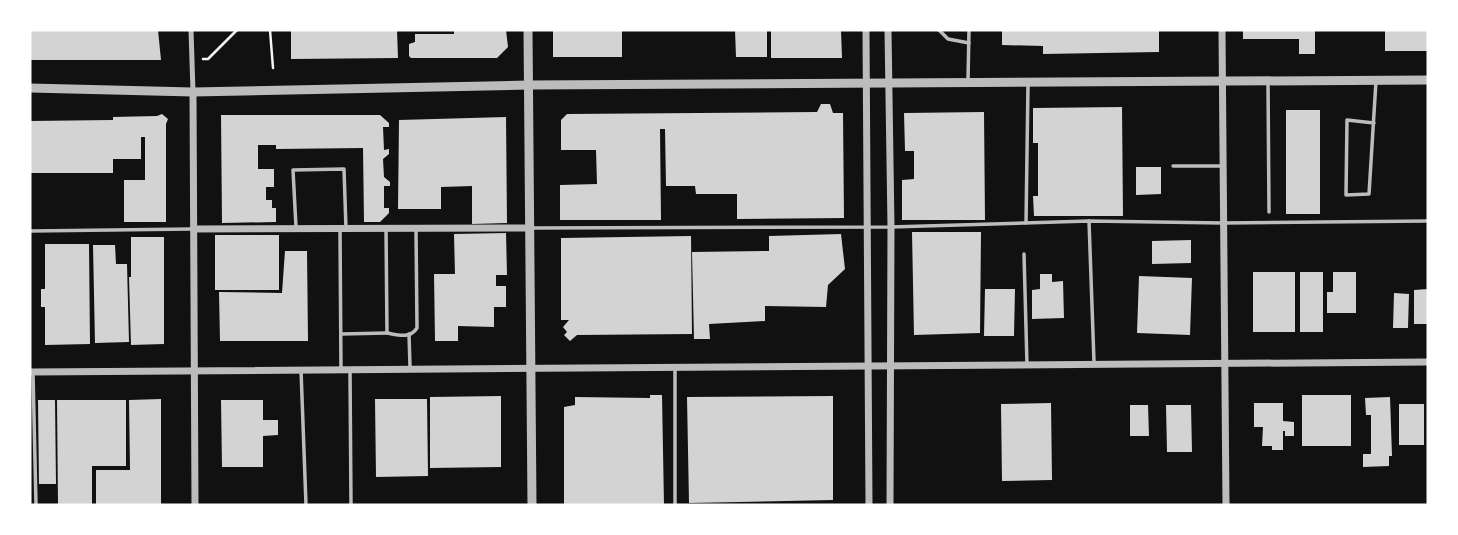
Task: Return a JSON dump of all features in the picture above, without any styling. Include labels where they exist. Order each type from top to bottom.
[{"type":"street","points":[[191,30],[196,371],[195,505]]},
{"type":"street","points":[[528,30],[532,505]]},
{"type":"street","points":[[866,30],[869,505]]},
{"type":"street","points":[[888,30],[891,227],[890,505]]},
{"type":"street","points":[[1222,30],[1226,505]]},
{"type":"street","points":[[30,88],[193,92],[528,85],[1428,80]]},
{"type":"street","points":[[193,229],[529,228]]},
{"type":"street","points":[[31,372],[1428,362]]},
{"type":"lane","points":[[939,30],[948,39],[969,43]]},
{"type":"lane","points":[[968,83],[969,30]]},
{"type":"lane","points":[[1268,80],[1269,212]]},
{"type":"lane","points":[[1374,123],[1347,120],[1346,195],[1370,194],[1374,123],[1376,80]]},
{"type":"lane","points":[[1026,223],[1028,82]]},
{"type":"lane","points":[[1173,166],[1223,166]]},
{"type":"lane","points":[[296,229],[293,170],[344,169],[341,370]]},
{"type":"lane","points":[[1089,221],[1094,364]]},
{"type":"lane","points":[[529,228],[891,227],[1089,221],[1428,221]]},
{"type":"lane","points":[[30,231],[193,229]]},
{"type":"lane","points":[[386,229],[387,333]]},
{"type":"lane","points":[[341,334],[387,333],[404,336],[418,328],[416,229]]},
{"type":"lane","points":[[1024,254],[1027,365]]},
{"type":"lane","points":[[409,334],[410,369]]},
{"type":"lane","points":[[675,368],[676,505]]},
{"type":"lane","points":[[301,370],[306,505]]},
{"type":"lane","points":[[350,370],[351,505]]},
{"type":"lane","points":[[31,372],[36,505]]},
{"type":"path","points":[[192,60],[208,59],[237,30]]},
{"type":"path","points":[[270,30],[273,68]]},
{"type":"building","points":[[30,30],[158,30],[161,60],[30,60]]},
{"type":"building","points":[[291,30],[397,30],[398,58],[291,59]]},
{"type":"building","points":[[454,30],[506,30],[508,47],[497,58],[409,56],[409,44],[415,42],[415,34],[454,34]]},
{"type":"building","points":[[553,30],[622,30],[622,57],[553,57]]},
{"type":"building","points":[[735,30],[767,30],[767,57],[736,57]]},
{"type":"building","points":[[771,30],[841,30],[842,58],[771,58]]},
{"type":"building","points":[[1002,30],[1159,30],[1159,52],[1043,54],[1043,46],[1002,45]]},
{"type":"building","points":[[1243,30],[1315,30],[1315,54],[1299,54],[1299,39],[1243,39]]},
{"type":"building","points":[[1385,30],[1428,30],[1428,51],[1385,51]]},
{"type":"building","points":[[821,104],[830,104],[833,113],[843,113],[844,218],[737,219],[737,194],[696,194],[695,186],[666,186],[665,129],[660,129],[661,220],[560,220],[560,185],[597,184],[596,150],[561,150],[561,120],[567,114],[817,112]]},
{"type":"building","points":[[1122,107],[1123,216],[1034,216],[1033,196],[1038,196],[1038,143],[1033,143],[1033,108]]},
{"type":"building","points":[[1286,110],[1320,110],[1320,214],[1286,214]]},
{"type":"building","points":[[984,112],[985,220],[902,220],[902,180],[914,179],[914,151],[905,151],[904,113]]},
{"type":"building","points":[[162,114],[168,119],[166,222],[124,222],[124,180],[145,180],[145,137],[141,137],[141,159],[113,159],[113,173],[30,173],[30,121],[113,120],[113,117]]},
{"type":"building","points":[[221,115],[380,115],[389,123],[389,127],[383,127],[384,150],[389,149],[389,154],[383,159],[384,177],[390,182],[390,186],[384,186],[384,208],[389,208],[389,213],[380,222],[364,222],[363,148],[276,149],[276,145],[258,145],[258,169],[274,169],[274,187],[266,187],[266,200],[272,200],[272,208],[276,208],[276,222],[222,223]]},
{"type":"building","points":[[506,117],[507,223],[472,224],[472,186],[441,187],[441,209],[398,209],[399,120]]},
{"type":"building","points":[[1136,167],[1161,167],[1161,194],[1136,195]]},
{"type":"building","points":[[912,232],[981,232],[980,333],[914,335]]},
{"type":"building","points":[[506,233],[507,275],[496,275],[496,286],[506,286],[506,307],[494,307],[494,327],[458,326],[458,341],[435,341],[434,274],[455,274],[454,234]]},
{"type":"building","points":[[841,234],[845,269],[828,285],[826,307],[765,306],[765,321],[709,324],[710,339],[694,339],[692,252],[769,251],[769,236]]},
{"type":"building","points":[[215,235],[279,235],[279,290],[215,290]]},
{"type":"building","points":[[691,236],[692,334],[577,335],[570,341],[564,335],[567,332],[563,327],[569,320],[561,320],[561,238]]},
{"type":"building","points":[[131,237],[164,237],[164,344],[131,345]]},
{"type":"building","points":[[1191,240],[1191,263],[1152,264],[1152,241]]},
{"type":"building","points":[[45,244],[89,244],[90,344],[45,345],[45,307],[41,307],[41,289],[45,289]]},
{"type":"building","points":[[93,245],[115,245],[116,264],[127,264],[129,342],[95,343]]},
{"type":"building","points":[[285,251],[307,251],[308,341],[220,341],[219,292],[282,293]]},
{"type":"building","points":[[1253,272],[1295,272],[1295,332],[1253,332]]},
{"type":"building","points":[[1300,272],[1323,272],[1323,332],[1300,332]]},
{"type":"building","points":[[1333,272],[1356,272],[1356,313],[1327,313],[1327,292],[1333,292]]},
{"type":"building","points":[[1040,274],[1052,274],[1052,282],[1063,281],[1064,318],[1032,319],[1032,290],[1040,289]]},
{"type":"building","points":[[1139,276],[1192,278],[1190,335],[1137,333]]},
{"type":"building","points":[[985,289],[1015,289],[1014,336],[984,336]]},
{"type":"building","points":[[1428,289],[1428,324],[1414,324],[1414,290]]},
{"type":"building","points":[[1394,293],[1409,294],[1408,328],[1393,328]]},
{"type":"building","points":[[650,395],[662,395],[664,505],[564,505],[564,407],[575,405],[575,397],[650,398]]},
{"type":"building","points":[[1302,395],[1351,395],[1351,446],[1302,446]]},
{"type":"building","points":[[501,396],[501,467],[430,468],[430,397]]},
{"type":"building","points":[[833,396],[833,500],[689,503],[687,397]]},
{"type":"building","points":[[1390,397],[1392,456],[1389,456],[1389,466],[1363,467],[1363,454],[1371,454],[1371,415],[1366,415],[1365,398]]},
{"type":"building","points":[[161,399],[161,505],[96,505],[96,470],[130,470],[129,400]]},
{"type":"building","points":[[375,399],[427,399],[428,476],[376,477]]},
{"type":"building","points":[[38,400],[55,400],[56,484],[39,484]]},
{"type":"building","points":[[57,400],[126,400],[126,466],[92,466],[92,505],[58,505]]},
{"type":"building","points":[[221,400],[263,400],[263,420],[278,420],[278,435],[263,436],[263,467],[222,467]]},
{"type":"building","points":[[1051,403],[1052,480],[1002,481],[1001,404]]},
{"type":"building","points":[[1254,403],[1283,403],[1283,421],[1294,422],[1294,436],[1285,436],[1283,431],[1283,450],[1262,446],[1263,427],[1254,427]]},
{"type":"building","points":[[1399,404],[1424,404],[1424,445],[1399,445]]},
{"type":"building","points":[[1130,405],[1148,405],[1149,436],[1130,436]]},
{"type":"building","points":[[1166,405],[1191,405],[1192,452],[1167,452]]}]
